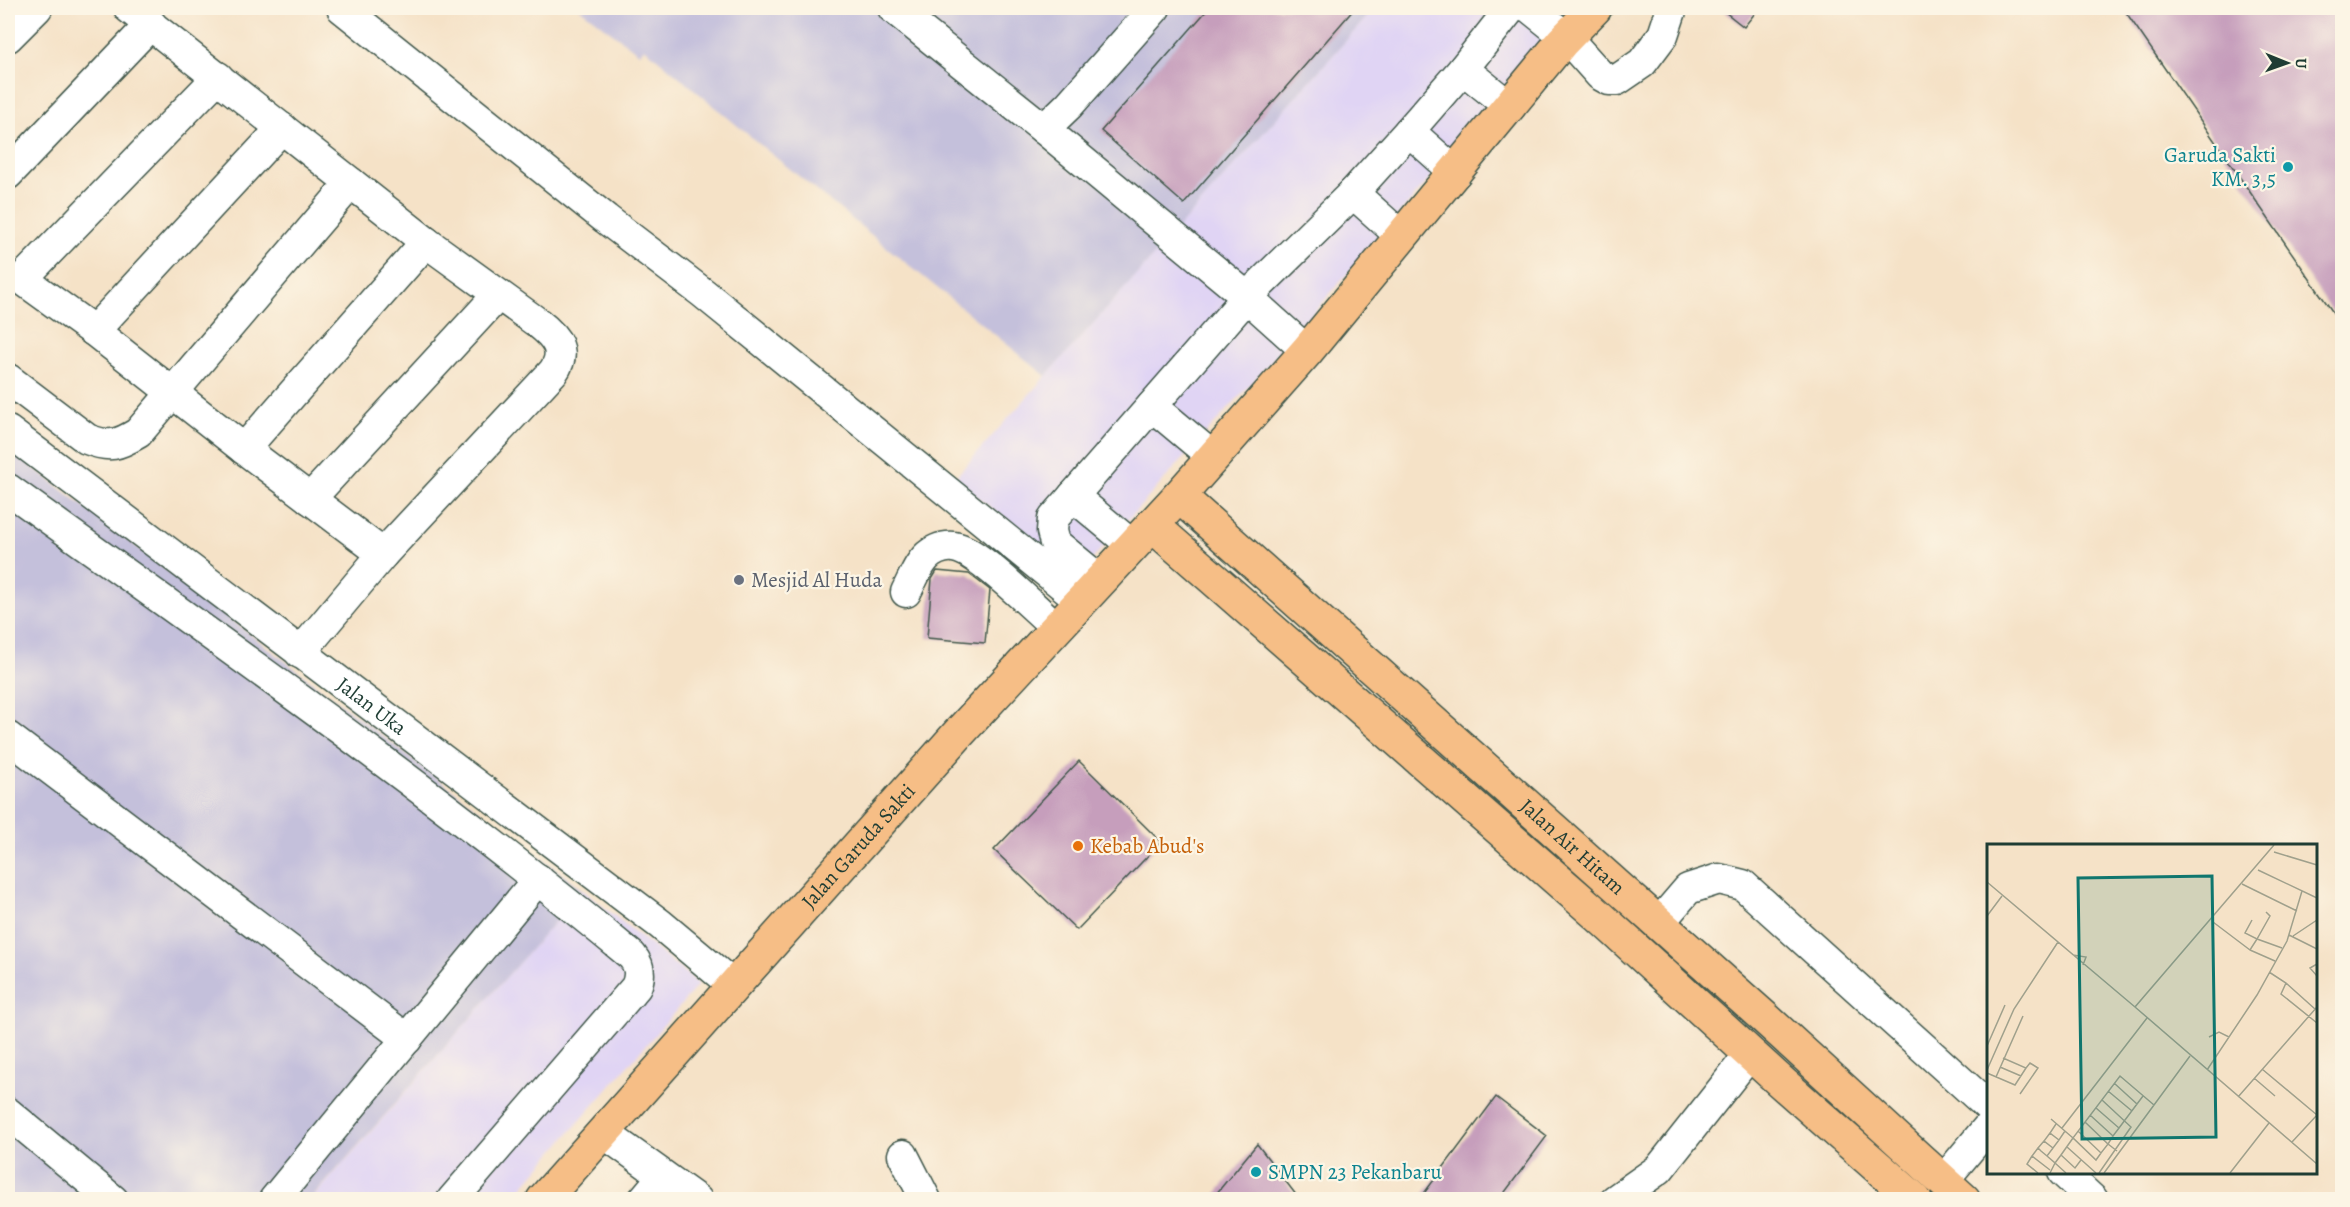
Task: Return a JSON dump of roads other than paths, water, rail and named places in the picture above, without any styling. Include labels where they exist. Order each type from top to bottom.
[{"type":"main road","name":"Jalan Garuda Sakti","points":[[543,1200],[1056,627],[1143,536],[1307,351],[1566,37],[1595,8]]},
{"type":"main road","name":"Jalan Air Hitam","points":[[1179,496],[1954,1190]]},
{"type":"main road","name":"Jalan Air Hitam","points":[[1143,536],[1600,917],[1915,1200]]},
{"type":"street","points":[[8,37],[37,8]]},
{"type":"street","points":[[342,8],[606,219],[1091,591]]},
{"type":"street","points":[[893,8],[1247,297],[1307,351]]},
{"type":"street","points":[[1044,129],[1069,105],[1155,8]]},
{"type":"street","points":[[1091,591],[1055,543],[1052,531],[1053,519],[1247,297],[1353,193],[1409,131],[1463,69],[1510,8]]},
{"type":"street","points":[[1530,8],[1566,37],[1600,75],[1609,80],[1617,80],[1642,63],[1663,36],[1672,8]]},
{"type":"street","points":[[8,174],[140,16],[426,242],[552,334],[560,352],[559,363],[383,554],[300,653]]},
{"type":"street","points":[[1463,69],[1510,106]]},
{"type":"street","points":[[218,77],[15,273],[94,331],[383,554]]},
{"type":"street","points":[[94,331],[282,128]]},
{"type":"street","points":[[1409,131],[1456,173]]},
{"type":"street","points":[[8,379],[87,439],[102,445],[112,445],[138,433],[351,183]]},
{"type":"street","points":[[1353,193],[1402,237]]},
{"type":"street","points":[[244,449],[426,242]]},
{"type":"street","points":[[310,499],[498,295]]},
{"type":"street","points":[[1152,406],[1213,457]]},
{"type":"street","name":"Jalan Uka","points":[[8,431],[660,924],[734,986]]},
{"type":"street","points":[[8,489],[314,709],[538,879],[632,956],[639,970],[638,983],[452,1200]]},
{"type":"street","points":[[1073,496],[1143,536]]},
{"type":"street","points":[[906,592],[921,563],[931,553],[942,548],[954,547],[965,551],[981,562],[1056,627]]},
{"type":"street","points":[[8,737],[407,1039]]},
{"type":"street","points":[[274,1200],[538,879]]},
{"type":"street","points":[[1658,924],[1688,889],[1719,879],[1743,885],[1987,1104]]},
{"type":"street","points":[[1615,1200],[1659,1169],[1750,1054]]},
{"type":"street","points":[[8,1113],[113,1200]]},
{"type":"street","points":[[1954,1190],[1987,1131]]},
{"type":"street","points":[[604,1134],[697,1200]]},
{"type":"street","points":[[903,1155],[926,1200]]},
{"type":"street","points":[[2064,1174],[2093,1200]]},
{"type":"street","points":[[643,1200],[663,1176]]},
{"type":"place","name":"Garuda Sakti KM. 3,5","points":[[2288,167]]},
{"type":"place","name":"Mesjid Al Huda","points":[[739,580]]},
{"type":"place","name":"Kebab Abud's","points":[[1078,846]]},
{"type":"place","name":"SMPN 23 Pekanbaru","points":[[1256,1172]]}]
